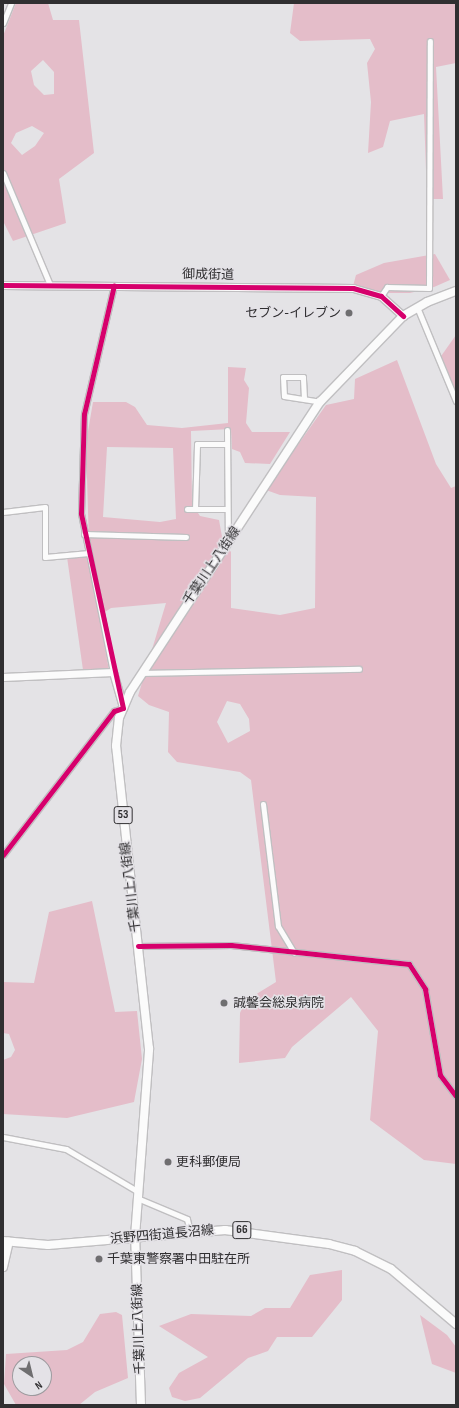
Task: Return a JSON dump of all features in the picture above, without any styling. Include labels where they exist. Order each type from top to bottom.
[{"type":"main road","name":"53","points":[[404,316],[417,307],[456,291]]},
{"type":"main road","name":"千葉川上八街線","points":[[141,1405],[135,1237],[137,1194],[150,1064],[116,746],[123,708],[142,673],[320,402],[404,316]]},
{"type":"main road","name":"浜野四街道長沼線","points":[[3,1267],[6,1242],[48,1245],[190,1232],[243,1230],[355,1251],[391,1269],[456,1324]]},
{"type":"street","points":[[3,23],[11,3]]},
{"type":"street","points":[[381,296],[387,287],[429,288],[430,41]]},
{"type":"street","points":[[3,173],[50,285]]},
{"type":"street","name":"御成街道","points":[[3,285],[346,288],[381,296],[404,316]]},
{"type":"street","points":[[3,855],[114,711],[123,708],[113,672],[84,534],[81,513],[84,414],[114,285]]},
{"type":"street","points":[[417,307],[456,401]]},
{"type":"street","points":[[304,398],[303,377],[283,377],[284,396],[304,398],[320,402]]},
{"type":"street","points":[[227,430],[225,510],[228,542]]},
{"type":"street","points":[[196,509],[197,444],[226,444]]},
{"type":"street","points":[[3,512],[45,507],[45,557],[88,553]]},
{"type":"street","points":[[187,509],[225,510]]},
{"type":"street","points":[[84,534],[186,537]]},
{"type":"street","points":[[142,673],[359,669]]},
{"type":"street","points":[[3,677],[113,672]]},
{"type":"street","points":[[263,804],[278,926],[294,953]]},
{"type":"street","points":[[138,946],[231,944],[294,953],[409,964],[425,989],[440,1075],[456,1096]]},
{"type":"street","points":[[3,1137],[66,1150],[137,1194],[187,1219],[190,1232]]},
{"type":"shaded area","points":[[16,3],[48,3],[53,20],[79,20],[94,153],[59,179],[66,223],[13,241],[3,221],[3,36]],"holes":[[[43,60],[54,72],[54,94],[44,95],[34,85],[31,71]],[[32,126],[44,133],[35,146],[22,155],[11,143],[16,133]]]},
{"type":"shaded area","points":[[294,3],[456,3],[456,63],[436,67],[443,199],[427,199],[424,114],[390,121],[383,147],[368,153],[371,102],[367,63],[375,49],[370,39],[300,41],[290,33]]},
{"type":"shaded area","points":[[435,254],[450,280],[434,287],[410,293],[376,293],[353,286],[356,275],[384,263]]},
{"type":"shaded area","points":[[456,335],[456,398],[439,359]]},
{"type":"shaded area","points":[[397,360],[436,464],[451,488],[456,486],[456,1164],[424,1160],[370,1120],[378,1031],[351,997],[292,1047],[285,1058],[239,1063],[240,1013],[245,1001],[276,982],[251,780],[240,772],[177,762],[168,752],[169,712],[149,705],[138,696],[166,603],[111,608],[99,616],[109,670],[83,670],[67,557],[86,556],[89,545],[86,443],[93,402],[126,402],[135,407],[147,425],[182,428],[228,423],[228,367],[246,368],[244,380],[249,388],[246,423],[252,432],[290,432],[270,464],[245,463],[240,452],[232,449],[231,429],[191,431],[192,504],[200,516],[219,520],[223,542],[231,552],[231,608],[280,615],[315,608],[316,497],[280,495],[266,490],[326,405],[354,399],[355,379]],"holes":[[[107,447],[173,448],[176,519],[160,522],[103,517]],[[227,701],[240,704],[249,719],[250,731],[228,743],[217,722]]]},
{"type":"shaded area","points":[[92,901],[115,1012],[137,1011],[142,1059],[134,1102],[67,1118],[3,1114],[3,1060],[11,1057],[15,1050],[9,1034],[3,1033],[3,982],[34,983],[49,912]]},
{"type":"shaded area","points":[[342,1270],[342,1300],[312,1337],[277,1337],[268,1351],[248,1358],[200,1398],[185,1401],[172,1397],[169,1388],[179,1373],[208,1357],[159,1326],[191,1314],[251,1316],[265,1308],[290,1308],[310,1275]]},
{"type":"shaded area","points":[[116,1312],[122,1315],[128,1378],[95,1392],[79,1405],[16,1405],[4,1384],[6,1354],[67,1350],[83,1342],[100,1314]]},
{"type":"shaded area","points":[[420,1315],[447,1335],[456,1347],[456,1373],[432,1364]]},
{"type":"cycle path","points":[[3,285],[353,288],[381,296],[403,316]]},
{"type":"cycle path","points":[[3,855],[114,711],[123,708],[81,513],[84,414],[114,285]]},
{"type":"cycle path","points":[[138,946],[231,945],[409,964],[425,989],[440,1075],[456,1096]]},
{"type":"place","name":"セブン-イレブン","points":[[349,313]]},
{"type":"place","name":"誠馨会総泉病院","points":[[224,1003]]},
{"type":"place","name":"更科郵便局","points":[[168,1162]]},
{"type":"place","name":"千葉東警察署中田駐在所","points":[[99,1259]]}]
